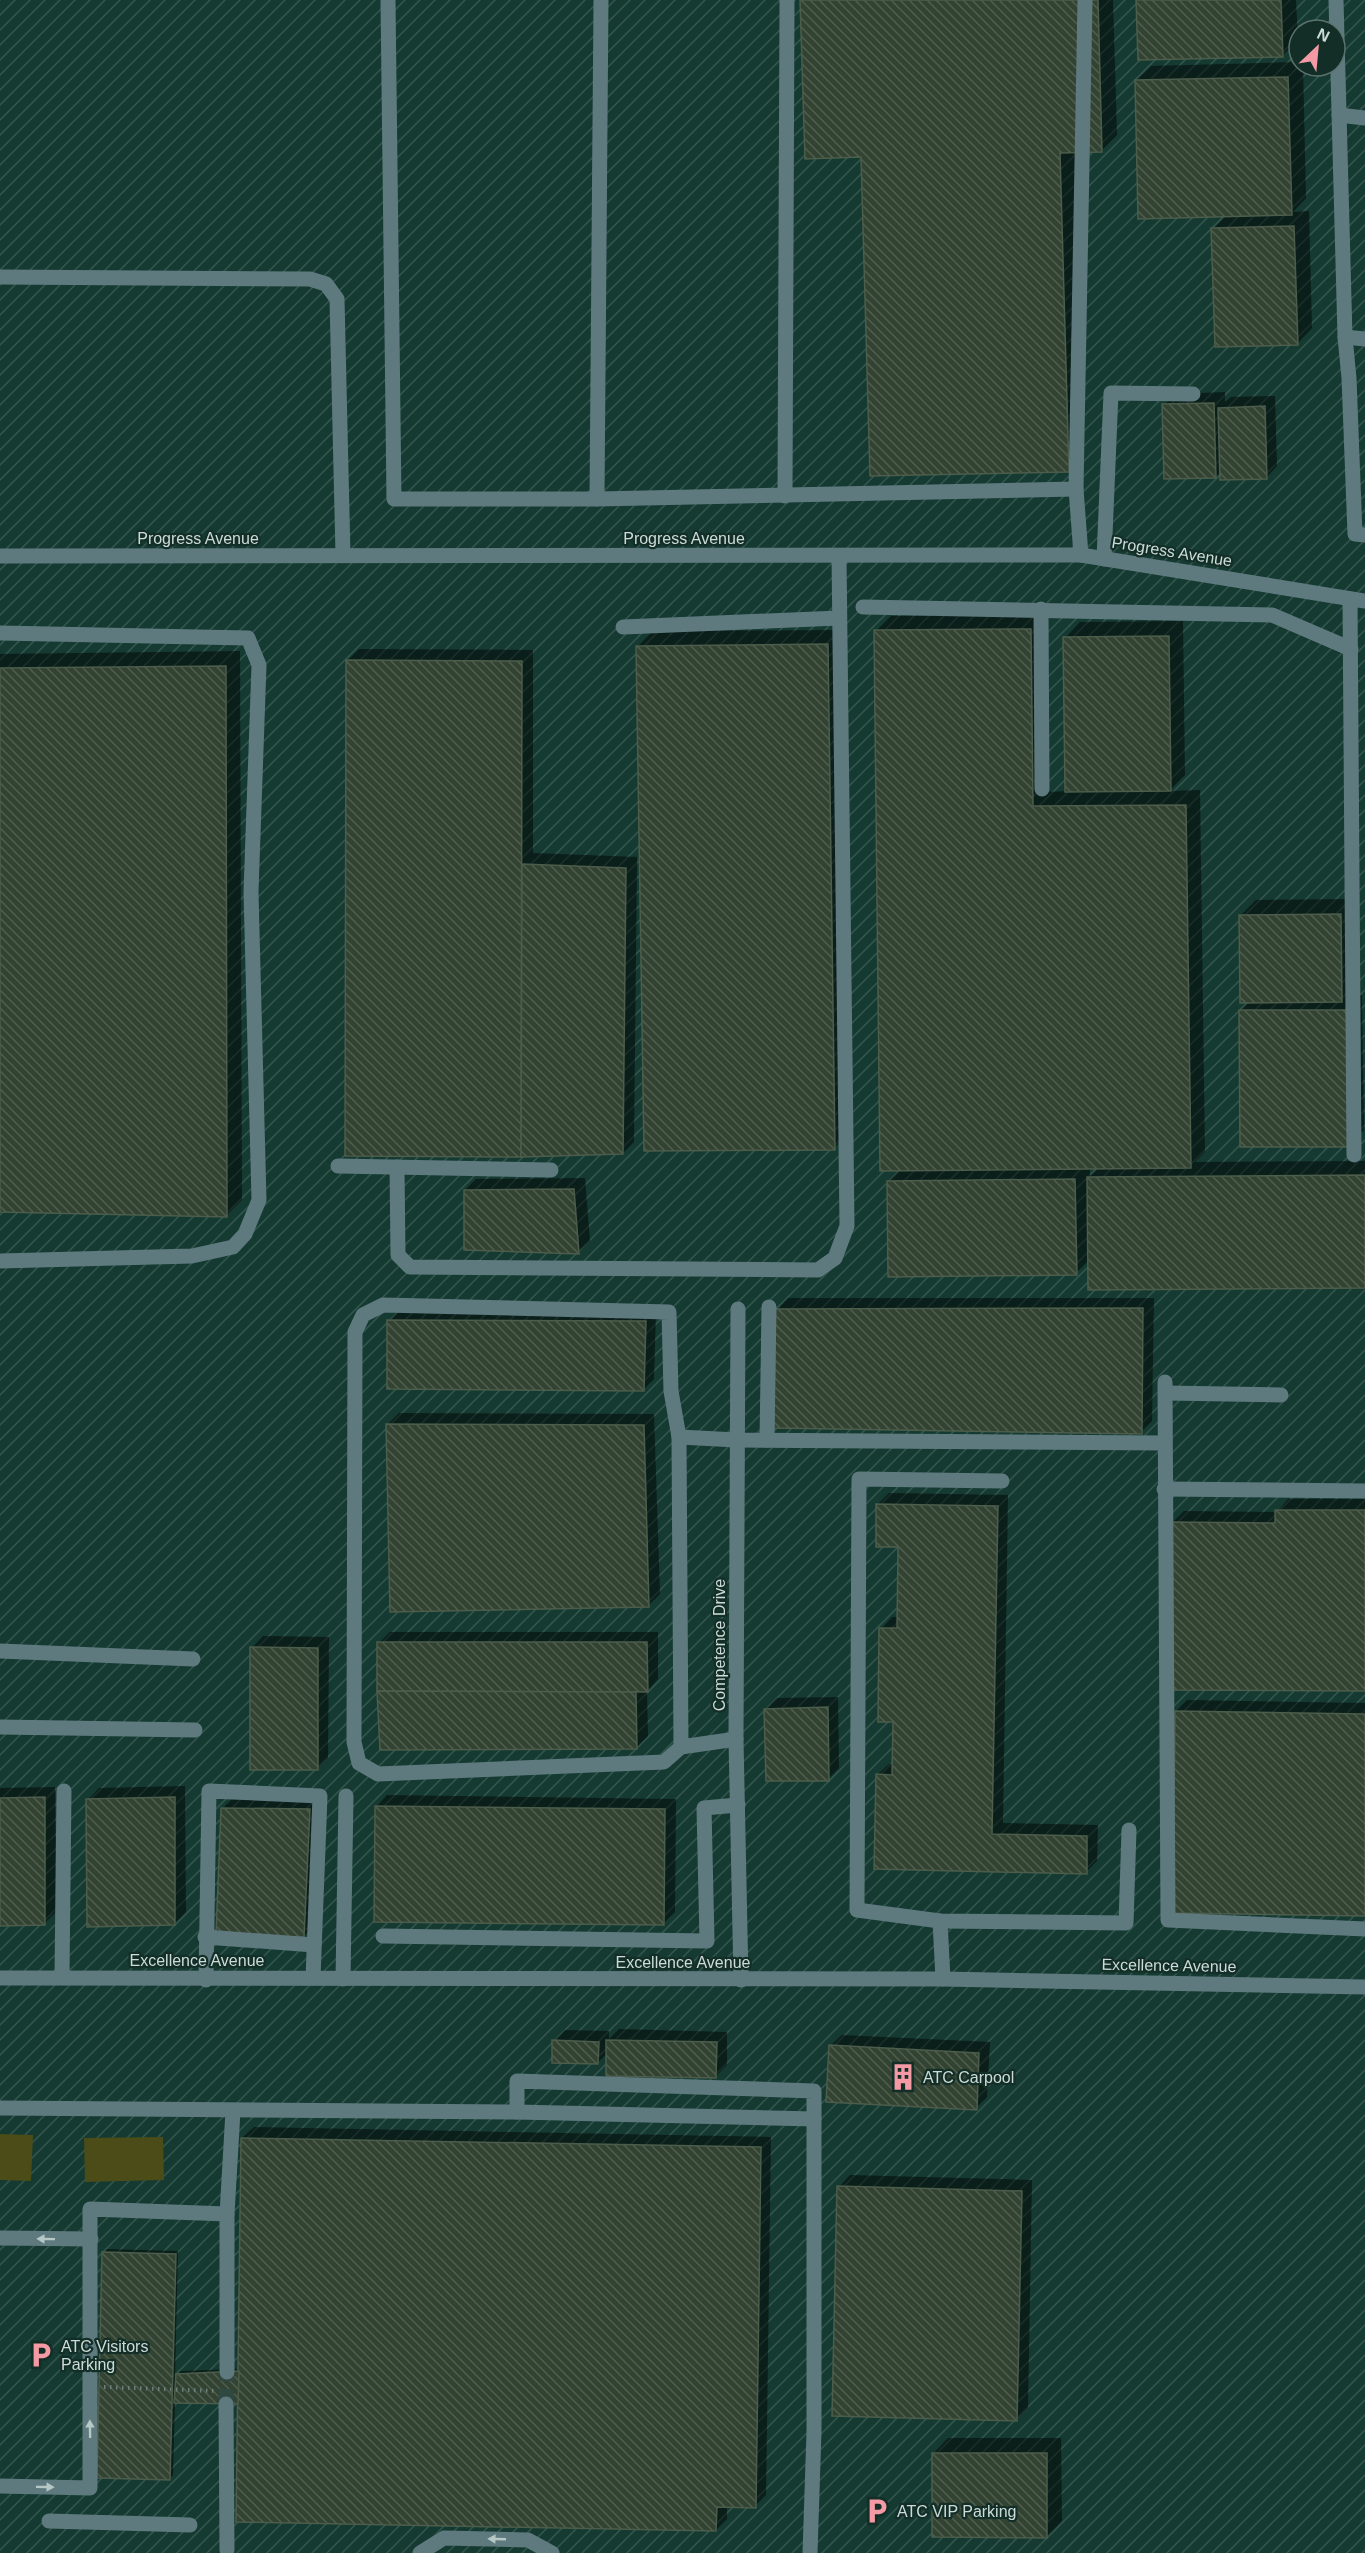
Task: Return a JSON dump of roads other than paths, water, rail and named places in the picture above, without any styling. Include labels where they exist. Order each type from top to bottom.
[{"type":"street","points":[[388,0],[394,499],[597,500],[1076,489]]},
{"type":"street","points":[[597,500],[601,0]]},
{"type":"street","points":[[785,496],[787,0]]},
{"type":"street","points":[[1081,555],[1076,489],[1085,0]]},
{"type":"street","points":[[1336,0],[1345,337],[1349,378],[1355,534],[1365,535]]},
{"type":"street","points":[[1339,115],[1365,118]]},
{"type":"street","points":[[0,277],[310,279],[326,284],[337,300],[344,555]]},
{"type":"street","points":[[1345,337],[1365,339]]},
{"type":"street","points":[[1104,559],[1111,393],[1193,394]]},
{"type":"street","name":"Progress Avenue","points":[[0,556],[1081,555],[1358,600]]},
{"type":"street","points":[[397,1167],[398,1255],[410,1267],[818,1270],[835,1258],[847,1226],[839,556]]},
{"type":"street","points":[[1354,1155],[1351,649],[1358,600]]},
{"type":"street","points":[[863,607],[1272,615],[1351,649]]},
{"type":"street","points":[[1041,609],[1042,789]]},
{"type":"street","points":[[623,627],[839,618]]},
{"type":"street","points":[[0,633],[248,638],[260,665],[251,892],[259,1200],[245,1234],[233,1247],[192,1256],[0,1261]]},
{"type":"street","points":[[338,1166],[551,1170]]},
{"type":"street","points":[[681,1747],[679,1437],[671,1391],[669,1312],[383,1305],[363,1315],[355,1332],[354,1742],[359,1763],[378,1774],[617,1766],[664,1762],[681,1747],[736,1739]]},
{"type":"street","points":[[767,1440],[769,1307]]},
{"type":"street","name":"Competence Drive","points":[[738,1310],[736,1739],[741,1980]]},
{"type":"street","points":[[1281,1395],[1166,1388],[1164,1489],[1167,1920],[1365,1929]]},
{"type":"street","points":[[679,1437],[737,1440],[1164,1443]]},
{"type":"street","points":[[1002,1481],[859,1479],[857,1910],[940,1921],[1126,1923],[1129,1830]]},
{"type":"street","points":[[1164,1489],[1365,1491]]},
{"type":"street","points":[[0,1651],[193,1659]]},
{"type":"street","points":[[0,1727],[195,1730]]},
{"type":"street","points":[[62,1976],[64,1791]]},
{"type":"street","points":[[206,1980],[205,1937],[210,1791],[320,1796],[313,1978]]},
{"type":"street","points":[[344,1978],[346,1796]]},
{"type":"street","points":[[383,1936],[707,1941],[704,1808],[738,1805]]},
{"type":"street","points":[[940,1921],[943,1979]]},
{"type":"street","points":[[205,1937],[314,1945]]},
{"type":"street","name":"Excellence Avenue","points":[[0,1978],[62,1976],[206,1980],[313,1978],[943,1979],[1365,1987]]},
{"type":"street","points":[[517,2112],[517,2081],[814,2091],[814,2432],[810,2553]]},
{"type":"street","points":[[0,2108],[517,2112],[814,2119]]},
{"type":"street","points":[[227,2372],[227,2214],[233,2111]]},
{"type":"street","points":[[0,2486],[90,2488],[92,2239],[90,2209],[227,2214]]},
{"type":"street","points":[[0,2238],[92,2239]]},
{"type":"street","points":[[226,2397],[226,2550]]},
{"type":"street","points":[[50,2521],[190,2525]]},
{"type":"street","points":[[420,2553],[444,2538],[528,2540],[552,2553]]},
{"type":"tunnel","points":[[226,2404],[227,2372]]},
{"type":"place","name":"ATC Carpool","points":[[903,2077]]},
{"type":"place","name":"ATC Visitors Parking","points":[[41,2355]]},
{"type":"place","name":"ATC VIP Parking","points":[[877,2511]]}]
